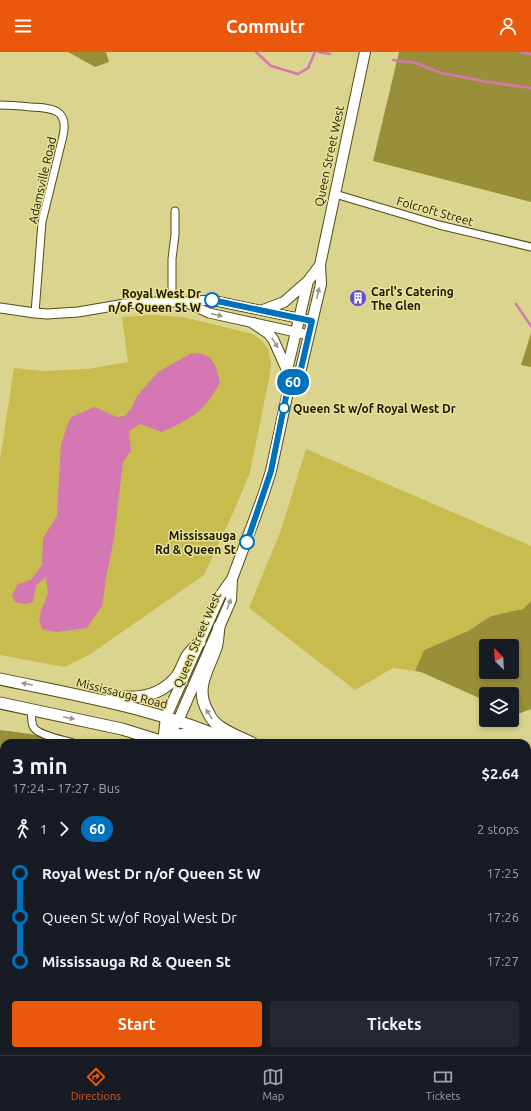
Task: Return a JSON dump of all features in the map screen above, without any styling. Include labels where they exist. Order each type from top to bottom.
[{"type":"main road","name":"Queen Street West","points":[[288,387],[300,373],[312,321],[320,284],[320,265],[364,52]]},
{"type":"main road","name":"Queen Street West","points":[[165,739],[166,717],[220,596],[232,579],[263,496],[271,471],[288,387],[287,370],[308,280],[320,265]]},
{"type":"main road","points":[[263,310],[284,302],[308,280]]},
{"type":"main road","points":[[253,323],[273,339],[287,370]]},
{"type":"main road","name":"Queen Street West","points":[[167,739],[178,721],[231,600],[232,579]]},
{"type":"main road","points":[[219,627],[216,647],[203,681],[202,701],[215,723],[244,739]]},
{"type":"main road","points":[[79,695],[86,690],[130,698],[142,697],[160,690],[176,678],[187,655],[200,642]]},
{"type":"main road","name":"Mississauga Road","points":[[0,679],[142,709],[225,739]]},
{"type":"main road","points":[[0,703],[122,729],[153,739]]},
{"type":"main road","points":[[168,739],[171,736],[185,734],[198,739]]},
{"type":"street","name":"Adamsville Road","points":[[0,105],[53,109],[61,115],[64,124],[63,136],[42,222],[35,313]]},
{"type":"street","name":"Folcroft Street","points":[[335,194],[439,225],[531,247]]},
{"type":"street","points":[[172,301],[172,259],[175,235],[175,211]]},
{"type":"street","points":[[0,308],[35,313],[78,312],[125,304],[212,300],[312,321]]},
{"type":"street","points":[[183,302],[209,313],[308,335]]},
{"type":"street","points":[[31,710],[33,726],[36,730],[48,736],[59,739]]},
{"type":"shaded area","points":[[68,52],[106,52],[109,62],[95,67]]},
{"type":"shaded area","points":[[399,52],[531,52],[531,202],[373,161]]},
{"type":"shaded area","points":[[153,315],[183,317],[253,334],[263,342],[268,349],[271,363],[270,374],[250,472],[234,511],[204,575],[89,655],[64,667],[0,655],[0,460],[14,368],[43,371],[88,369],[128,362],[122,317]]},
{"type":"shaded area","points":[[531,333],[531,367],[521,365]]},
{"type":"shaded area","points":[[192,353],[209,357],[215,365],[220,382],[203,407],[181,423],[162,432],[140,424],[129,431],[131,451],[123,462],[114,538],[102,606],[87,628],[56,632],[42,629],[39,620],[41,610],[48,594],[46,577],[36,585],[33,602],[25,604],[15,602],[12,595],[18,584],[31,580],[42,565],[43,538],[57,516],[61,444],[70,418],[94,407],[117,417],[125,416],[131,409],[137,396],[158,372]]},
{"type":"shaded area","points":[[306,449],[531,546],[531,601],[523,609],[491,616],[468,631],[424,650],[415,671],[393,668],[355,690],[249,608],[281,530]]},
{"type":"shaded area","points":[[531,601],[531,709],[519,714],[519,687],[479,687],[479,698],[421,672],[415,671],[424,650],[468,631],[491,616],[523,609]]},
{"type":"shaded area","points":[[0,730],[31,734],[48,739],[0,739]]},
{"type":"waterway","points":[[256,52],[271,66],[298,74],[308,68],[315,52]]},
{"type":"waterway","points":[[319,52],[330,54]]},
{"type":"waterway","points":[[520,52],[531,54]]},
{"type":"waterway","points":[[393,60],[416,63],[441,73],[531,88]]},
{"type":"waterway","points":[[516,304],[531,326]]},
{"type":"bus line","name":"60","points":[[212,300],[312,321],[300,373],[288,387],[271,471],[247,542]]},
{"type":"place","name":"Carl's Catering The Glen","points":[[358,298]]},
{"type":"place","name":"Royal West Dr n/of Queen St W","points":[[212,300]]},
{"type":"place","name":"Queen St w/of Royal West Dr","points":[[284,408]]},
{"type":"place","name":"Mississauga Rd & Queen St","points":[[247,542]]}]
